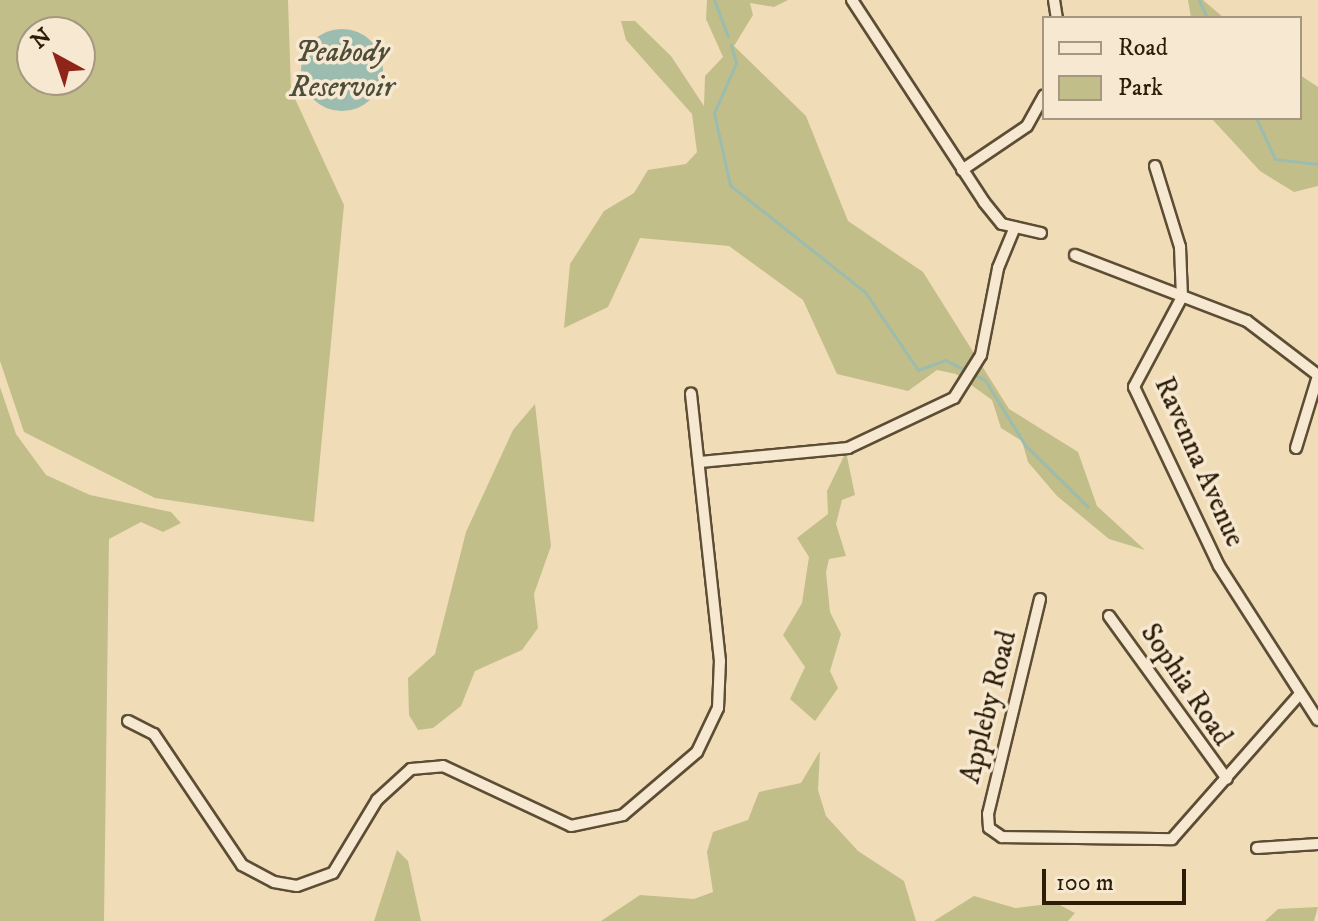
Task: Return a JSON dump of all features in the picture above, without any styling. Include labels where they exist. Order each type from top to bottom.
[{"type":"street","points":[[856,2],[962,170],[1002,224],[1041,233]]},
{"type":"street","points":[[962,170],[1027,126],[1042,99]]},
{"type":"street","points":[[1155,166],[1180,247],[1182,297]]},
{"type":"street","points":[[700,462],[848,448],[954,398],[981,355],[998,268],[1015,227]]},
{"type":"street","points":[[1075,255],[1247,321],[1318,375],[1296,448]]},
{"type":"street","name":"Ravenna Avenue","points":[[1182,297],[1134,387],[1219,566],[1318,720]]},
{"type":"street","points":[[128,721],[154,734],[242,865],[274,882],[297,886],[333,873],[377,800],[411,769],[443,766],[571,826],[610,822],[697,752],[718,708],[720,661],[691,394]]},
{"type":"street","name":"Appleby Road","points":[[1040,599],[989,828],[1014,839],[1163,841],[1186,829],[1227,779]]},
{"type":"street","name":"Sophia Road","points":[[1109,616],[1192,741],[1227,779]]},
{"type":"street","points":[[1227,779],[1300,694]]},
{"type":"street","points":[[1257,848],[1318,844]]},
{"type":"green space","points":[[0,0],[288,0],[291,90],[344,205],[314,522],[155,498],[24,432],[0,361]]},
{"type":"green space","points":[[707,0],[788,0],[774,7],[750,3],[753,15],[734,46],[806,116],[848,221],[923,272],[1009,409],[1078,452],[1097,506],[1145,550],[1109,539],[1057,496],[1028,462],[1022,441],[1001,428],[992,400],[956,374],[937,370],[908,391],[837,374],[803,300],[729,246],[640,238],[608,307],[564,328],[570,264],[604,211],[634,193],[648,170],[686,164],[697,152],[692,114],[626,40],[621,21],[635,21],[671,56],[704,106],[705,76],[723,57],[706,19]]},
{"type":"green space","points":[[1188,0],[1203,0],[1222,16],[1191,16]]},
{"type":"green space","points":[[1302,76],[1318,87],[1318,186],[1294,192],[1260,171],[1213,120],[1302,120]]},
{"type":"green space","points":[[0,387],[16,434],[46,475],[90,495],[171,512],[181,523],[163,532],[141,522],[109,539],[104,921],[0,921]]},
{"type":"green space","points":[[535,404],[551,546],[534,594],[538,628],[522,650],[475,671],[461,706],[433,728],[418,730],[409,715],[408,678],[435,654],[466,532],[513,430]]},
{"type":"green space","points":[[846,452],[855,495],[842,500],[836,524],[846,556],[829,559],[826,572],[830,612],[841,634],[830,671],[838,688],[815,721],[790,699],[805,667],[783,635],[802,603],[809,557],[797,538],[828,514],[827,491]]},
{"type":"green space","points":[[820,751],[818,790],[826,816],[858,851],[904,881],[916,921],[601,921],[640,895],[694,899],[713,892],[707,852],[713,832],[748,820],[759,792],[801,783]]},
{"type":"green space","points":[[397,850],[408,861],[421,921],[374,921]]},
{"type":"green space","points":[[974,896],[1015,908],[1056,903],[1075,913],[1068,921],[934,921]]},
{"type":"green space","points":[[1318,907],[1314,921],[1265,921],[1278,909]]},
{"type":"water","name":"Peabody Reservoir","points":[[342,29],[358,32],[371,41],[380,54],[383,70],[380,86],[371,99],[358,108],[342,111],[326,108],[313,99],[304,86],[301,70],[304,54],[313,41],[326,32]]},
{"type":"waterway","points":[[714,0],[728,36]]},
{"type":"waterway","points":[[1199,0],[1206,16]]},
{"type":"waterway","points":[[731,45],[736,63],[714,113],[730,185],[865,292],[918,370],[945,360],[985,380],[1025,445],[1088,507]]},
{"type":"waterway","points":[[1257,120],[1275,159],[1318,164]]}]
